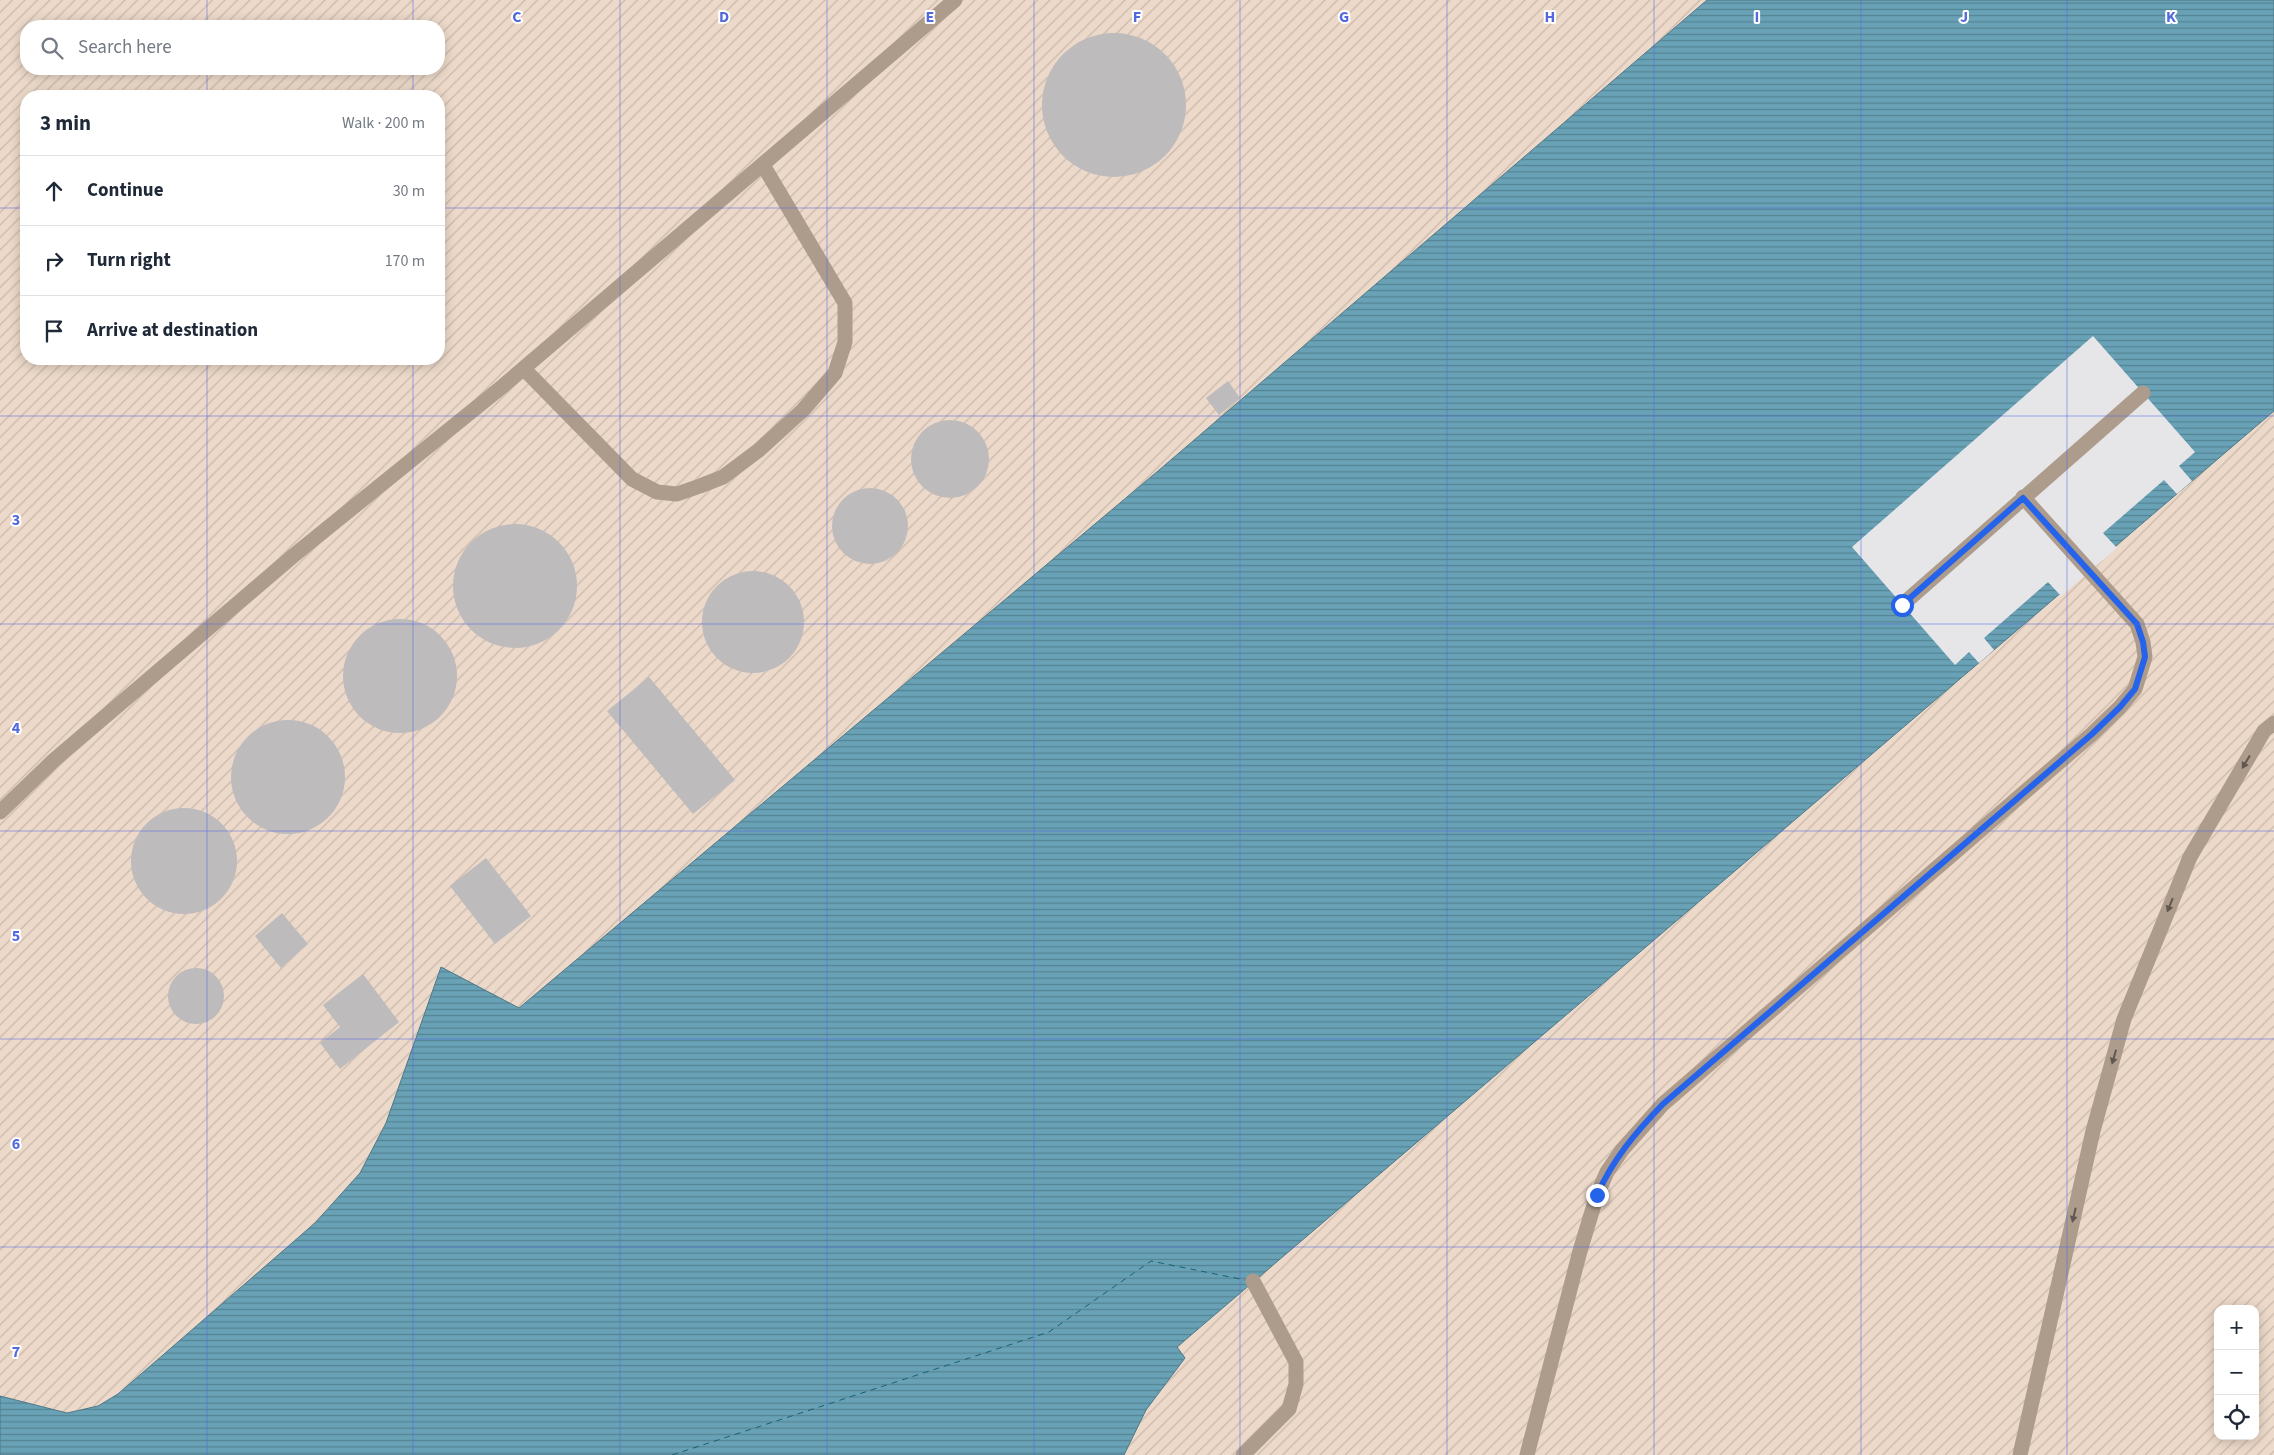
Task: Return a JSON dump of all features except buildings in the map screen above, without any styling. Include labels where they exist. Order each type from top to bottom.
[{"type":"lane","points":[[0,812],[53,761],[293,556],[524,369],[955,0]]},
{"type":"lane","points":[[524,369],[632,479],[657,492],[677,494],[723,477],[759,450],[803,410],[835,373],[845,342],[845,303],[763,165]]},
{"type":"lane","points":[[1902,605],[2143,393]]},
{"type":"lane","points":[[1527,1455],[1580,1251],[1597,1195],[1607,1172],[1632,1138],[1663,1104],[2092,734],[2120,707],[2135,689],[2145,657],[2137,624],[2023,498]]},
{"type":"lane","points":[[2020,1455],[2094,1130],[2124,1019],[2190,857],[2264,731],[2274,723]]},
{"type":"lane","points":[[1242,1455],[1289,1409],[1296,1384],[1296,1362],[1253,1281]]},
{"type":"shaded area","points":[[0,0],[1707,0],[1158,471],[519,1008],[441,968],[386,1123],[360,1173],[315,1223],[118,1394],[98,1406],[67,1413],[0,1396]]},
{"type":"shaded area","points":[[2274,411],[2274,1455],[1124,1455],[1146,1410],[1185,1358],[1177,1347]]},
{"type":"water","points":[[1707,0],[2274,0],[2274,411],[1177,1347],[1185,1358],[1146,1410],[1124,1455],[0,1455],[0,1396],[67,1413],[98,1406],[118,1394],[315,1223],[360,1173],[386,1123],[441,967],[519,1008],[1158,471]]},
{"type":"pier","points":[[2093,336],[2195,452],[2179,466],[2192,481],[2177,494],[2164,480],[2103,533],[2117,548],[2061,596],[2048,582],[1984,638],[1994,650],[1979,663],[1969,652],[1955,665],[1852,547]]},
{"type":"ferry route","points":[[672,1455],[1049,1332],[1151,1261],[1245,1280]]},
{"type":"route","points":[[1597,1195],[1607,1172],[1622,1150],[1636,1132],[1663,1104],[2092,734],[2120,707],[2135,689],[2142,672],[2145,657],[2143,642],[2137,624],[2023,498],[1902,605]]}]
